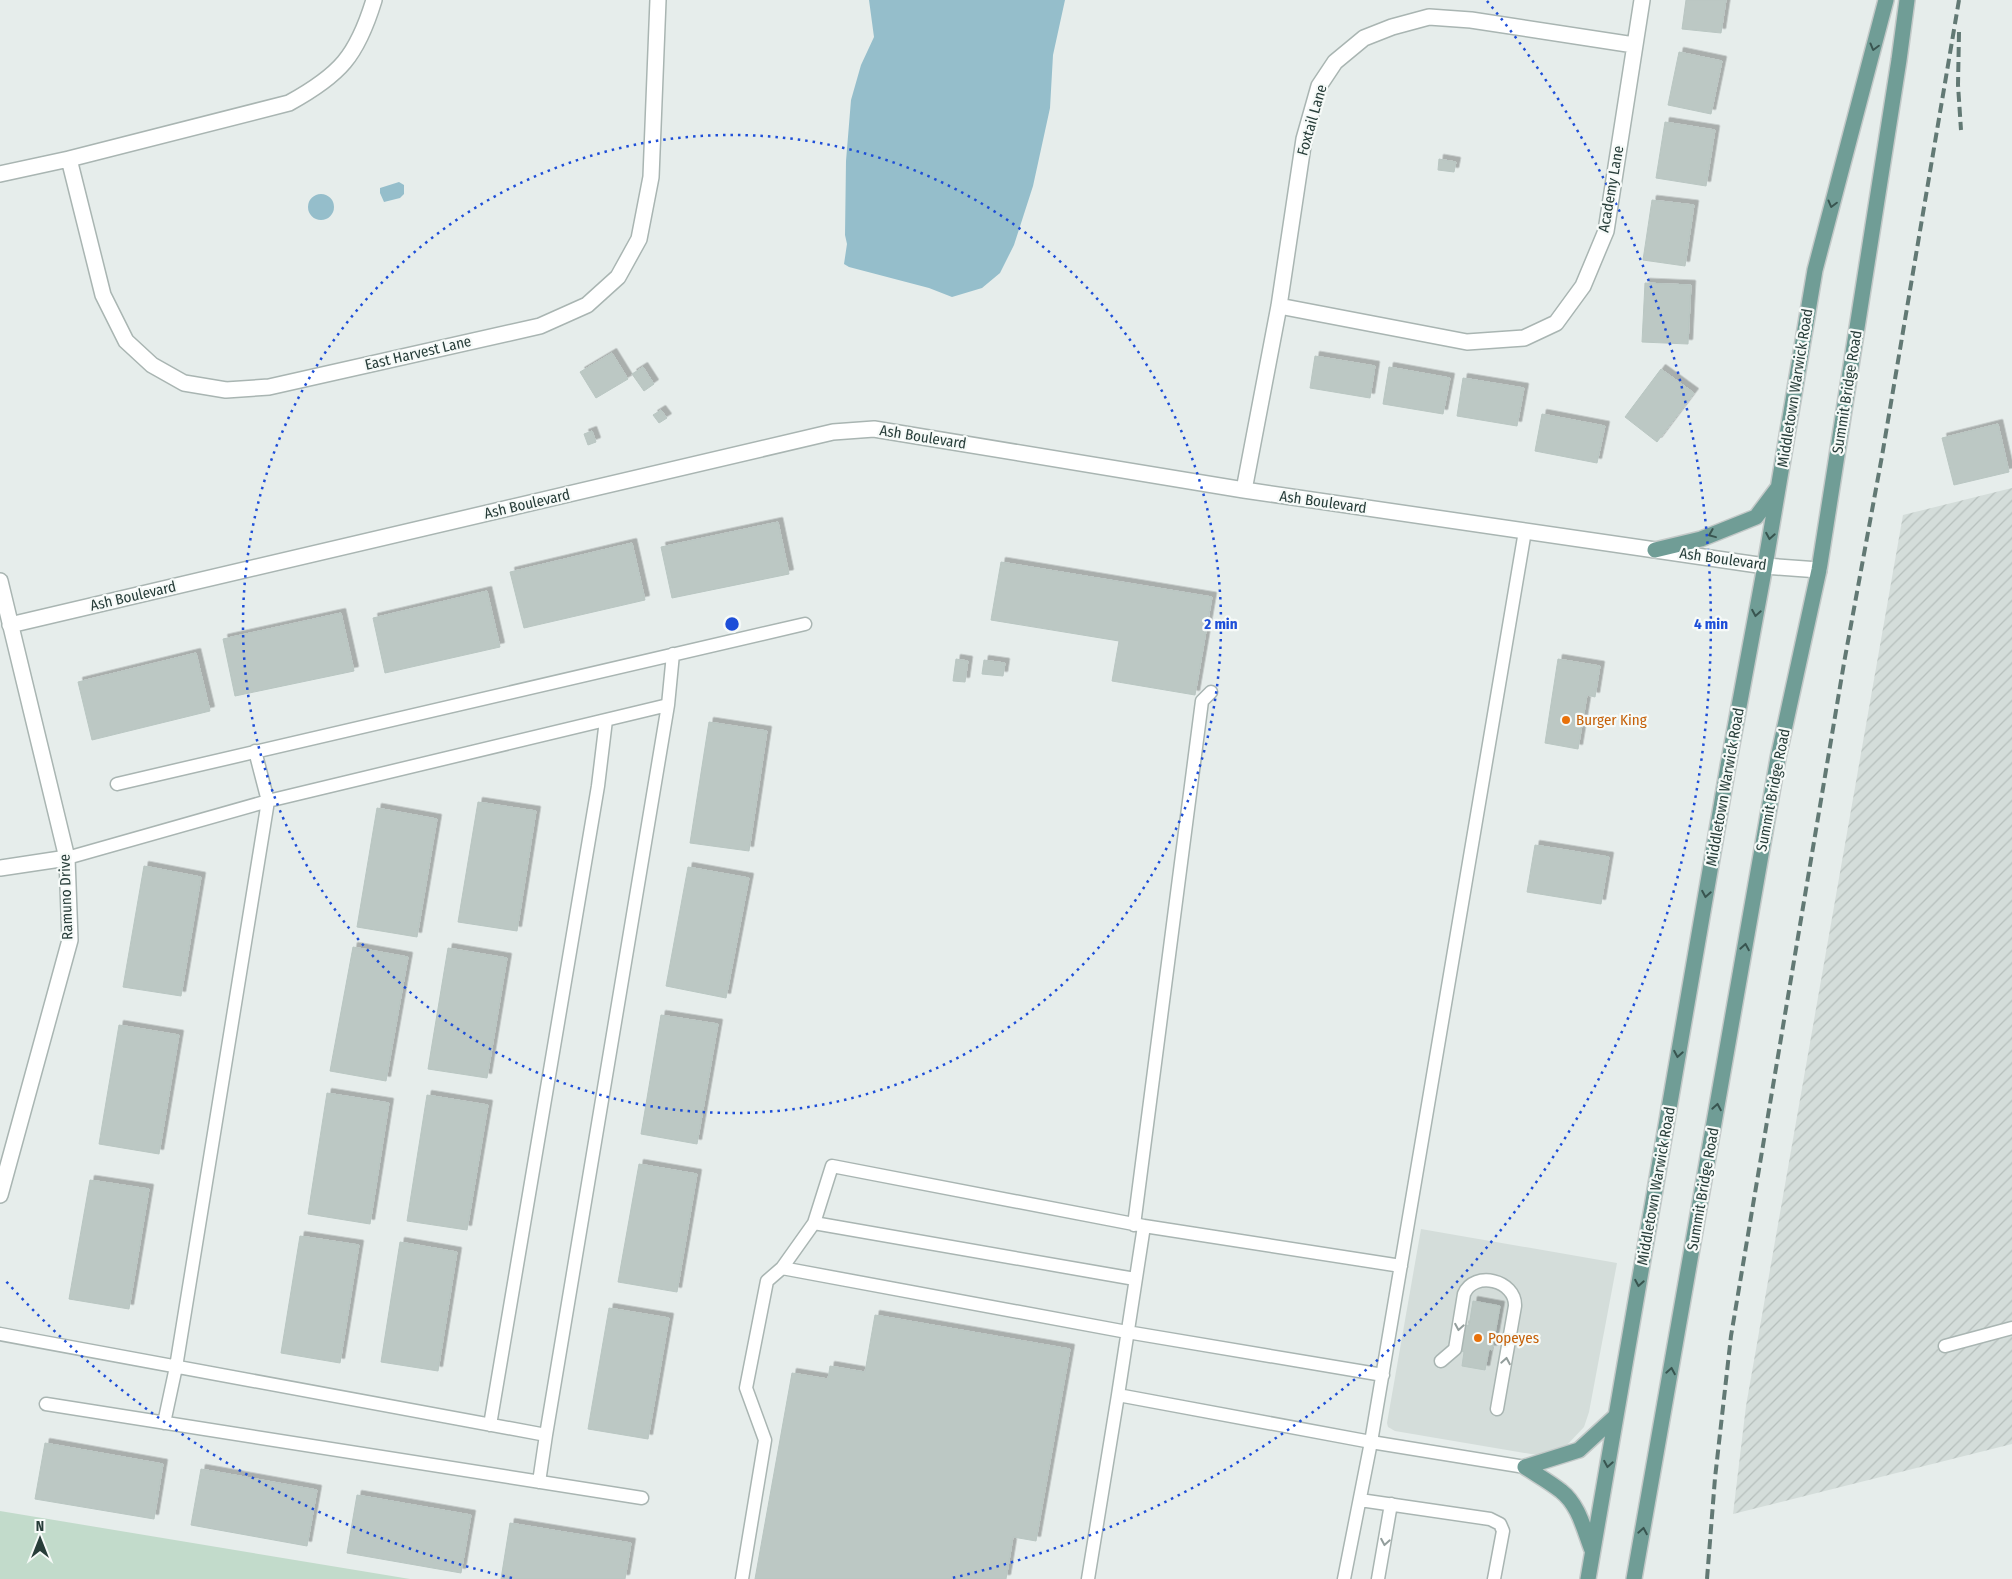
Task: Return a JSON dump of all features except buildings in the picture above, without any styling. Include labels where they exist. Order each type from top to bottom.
[{"type":"main road","name":"Middletown Warwick Road","points":[[1588,1579],[1815,270],[1886,0]]},
{"type":"main road","name":"Summit Bridge Road","points":[[1634,1579],[1778,758],[1819,570],[1898,70],[1907,0]]},
{"type":"main road","points":[[1654,550],[1701,539],[1756,517],[1778,488]]},
{"type":"main road","points":[[1524,1468],[1579,1450],[1616,1416]]},
{"type":"main road","points":[[1524,1468],[1562,1491],[1568,1498],[1578,1514],[1592,1552]]},
{"type":"street","points":[[0,174],[69,159],[289,103],[318,87],[346,62],[366,28],[374,0]]},
{"type":"street","name":"East Harvest Lane","points":[[69,159],[103,295],[126,341],[152,364],[184,383],[226,390],[269,387],[540,326],[587,305],[618,277],[639,239],[651,177],[658,0]]},
{"type":"street","name":"Academy Lane","points":[[1279,306],[1467,342],[1524,338],[1556,323],[1583,286],[1606,231],[1642,0]]},
{"type":"street","name":"Foxtail Lane","points":[[1244,490],[1279,306],[1304,139],[1319,86],[1335,62],[1364,38],[1392,27],[1430,18],[1470,20],[1634,45]]},
{"type":"street","name":"Ash Boulevard","points":[[10,625],[833,432],[874,429],[1244,490],[1765,566],[1819,570]]},
{"type":"street","name":"Ramuno Drive","points":[[0,581],[67,858],[70,940],[0,1196]]},
{"type":"street","points":[[0,868],[67,858]]},
{"type":"lane","points":[[1344,1579],[1383,1376],[1525,531]]},
{"type":"lane","points":[[118,784],[804,624]]},
{"type":"lane","points":[[539,1482],[668,705],[674,654]]},
{"type":"lane","points":[[1088,1579],[1135,1279],[1139,1226],[1202,701],[1211,692]]},
{"type":"lane","points":[[67,858],[268,800],[668,705]]},
{"type":"lane","points":[[490,1425],[598,786],[606,720]]},
{"type":"lane","points":[[164,1423],[176,1367],[268,800],[255,751]]},
{"type":"lane","points":[[742,1579],[765,1440],[746,1388],[767,1281],[782,1268],[814,1223],[832,1166],[1139,1226],[1401,1266]]},
{"type":"lane","points":[[814,1223],[1135,1279]]},
{"type":"lane","points":[[782,1268],[1127,1332],[1383,1376]]},
{"type":"lane","points":[[1440,1361],[1455,1349],[1464,1294],[1468,1287],[1474,1282],[1483,1280],[1501,1283],[1511,1290],[1515,1297],[1515,1306],[1497,1409]]},
{"type":"lane","points":[[1945,1346],[2012,1328]]},
{"type":"lane","points":[[0,1334],[546,1435]]},
{"type":"lane","points":[[1118,1395],[1524,1468]]},
{"type":"lane","points":[[46,1404],[642,1498]]},
{"type":"lane","points":[[1360,1500],[1490,1520],[1500,1524],[1503,1531],[1494,1579]]},
{"type":"lane","points":[[1378,1579],[1391,1504]]},
{"type":"shaded area","points":[[2012,488],[2012,1444],[1733,1514],[1746,1406],[1903,515]]},
{"type":"shaded area","points":[[1421,1229],[1617,1263],[1589,1412],[1584,1427],[1567,1445],[1557,1451],[1540,1455],[1395,1431],[1388,1427],[1387,1423]]},
{"type":"green space","points":[[0,1511],[410,1579],[0,1579]]},
{"type":"water","points":[[869,0],[1065,0],[1053,55],[1050,108],[1033,186],[1014,245],[1000,273],[982,288],[952,297],[929,288],[849,267],[844,264],[847,244],[845,235],[846,161],[851,100],[861,65],[874,37]]},
{"type":"water","points":[[399,182],[404,185],[404,194],[400,198],[384,202],[380,188]]},
{"type":"water","points":[[321,194],[330,198],[334,207],[330,216],[321,220],[312,216],[308,207],[312,198]]},
{"type":"railway","points":[[1707,1579],[1715,1478],[1731,1336],[1844,663],[1882,456],[1959,0]]},
{"type":"railway","points":[[1959,32],[1958,85],[1961,130]]},
{"type":"place","name":"Burger King","points":[[1566,720]]},
{"type":"place","name":"Popeyes","points":[[1478,1338]]}]
